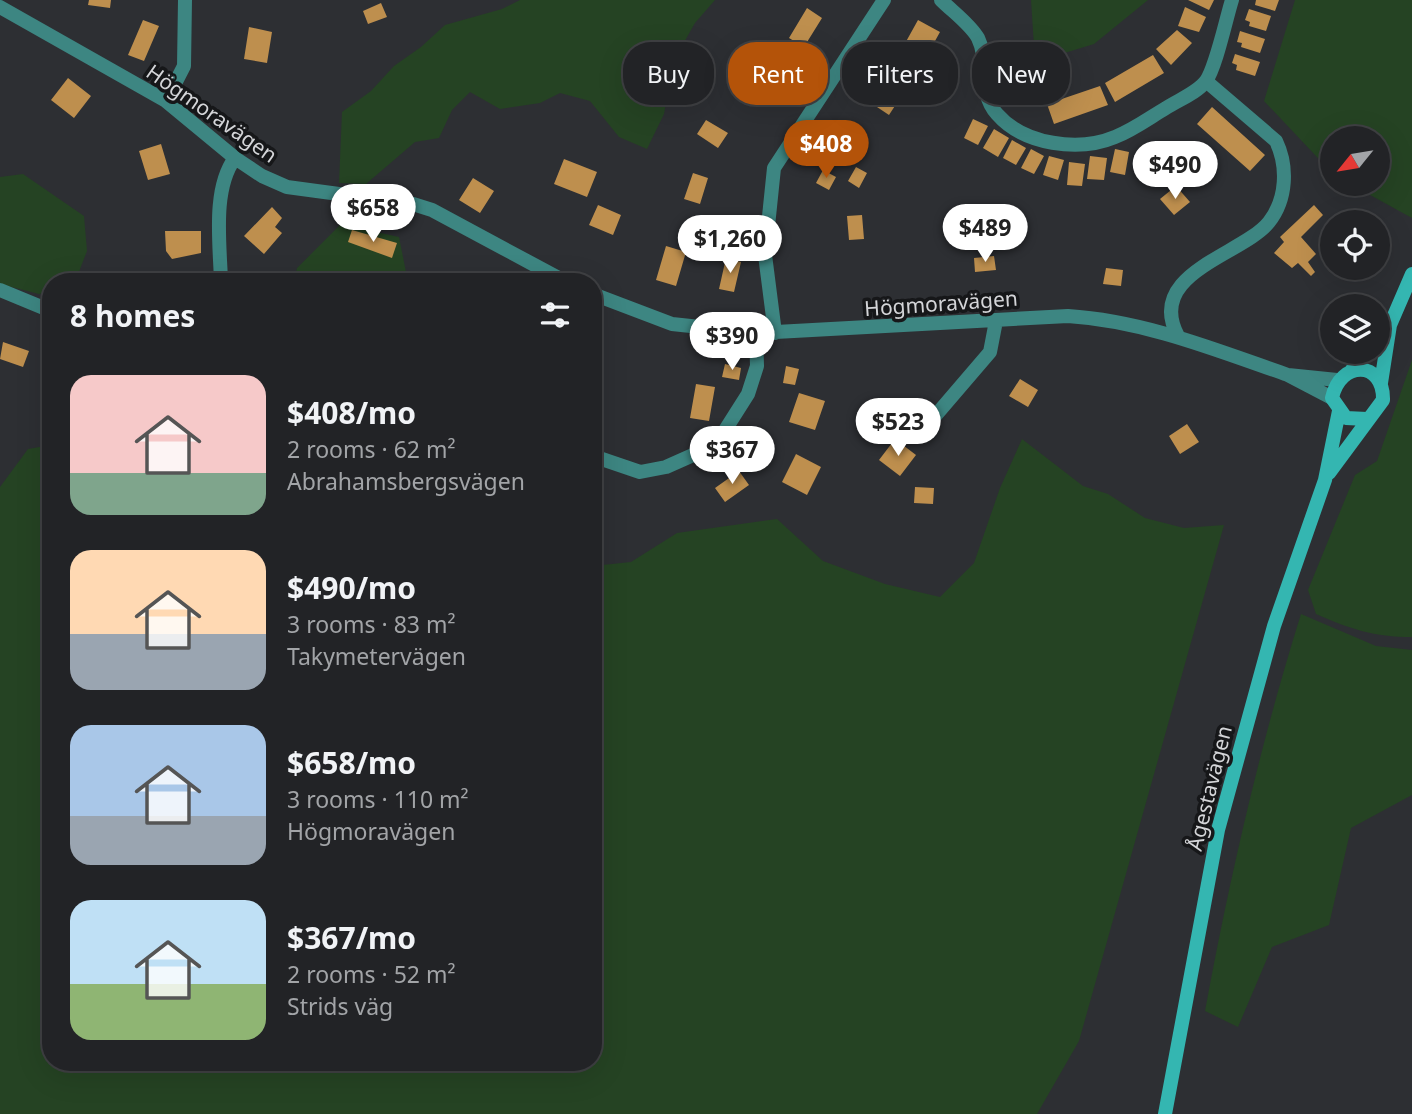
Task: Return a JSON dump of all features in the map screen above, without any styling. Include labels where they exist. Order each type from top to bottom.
[{"type":"main road","name":"Ågestavägen","points":[[1390,325],[1412,274]]},
{"type":"main road","points":[[1337,380],[1357,364]]},
{"type":"main road","name":"Ågestavägen","points":[[1325,480],[1367,419],[1380,408],[1383,400],[1381,383],[1384,364]]},
{"type":"main road","points":[[1351,371],[1362,369],[1373,373],[1381,383]]},
{"type":"main road","name":"Ågestavägen","points":[[1165,1114],[1218,830],[1274,626],[1325,480],[1337,380]]},
{"type":"main road","points":[[1335,404],[1346,418],[1367,419]]},
{"type":"street","points":[[166,101],[184,66],[185,0]]},
{"type":"street","points":[[775,333],[765,255],[774,168],[884,0]]},
{"type":"street","points":[[942,0],[977,37],[982,48],[983,84],[990,105],[1014,128],[1033,137],[1080,145],[1113,138],[1206,81],[1232,0]]},
{"type":"street","name":"Högmoravägen","points":[[0,7],[166,101],[235,158],[287,187],[413,204],[432,210],[549,273]]},
{"type":"street","points":[[1178,336],[1174,327],[1172,303],[1187,279],[1204,264],[1268,224],[1279,204],[1285,178],[1282,155],[1276,141],[1206,81]]},
{"type":"street","points":[[221,273],[221,204],[227,168],[235,158]]},
{"type":"street","points":[[0,290],[42,307]]},
{"type":"street","name":"Högmoravägen","points":[[602,297],[672,324],[756,333],[1068,316],[1096,318],[1178,336],[1288,375],[1335,404]]},
{"type":"street","points":[[936,415],[990,352],[996,321]]},
{"type":"street","points":[[602,459],[640,472],[675,463],[722,435],[748,394],[757,366],[756,333]]},
{"type":"street","name":"Högmoravägen","points":[[1288,375],[1337,380]]},
{"type":"green space","points":[[520,0],[715,0],[695,23],[684,42],[623,42],[623,105],[666,105],[647,149],[619,137],[590,101],[560,93],[540,103],[500,109],[470,92],[452,110],[439,138],[415,142],[366,184],[339,183],[342,112],[371,91],[394,66],[421,47],[445,25],[502,9]]},
{"type":"green space","points":[[1031,0],[1148,0],[1094,44],[1070,51],[1070,42],[1034,42]]},
{"type":"green space","points":[[1295,0],[1412,0],[1412,218],[1372,196],[1390,196],[1390,126],[1320,126],[1320,160],[1264,101]]},
{"type":"green space","points":[[23,174],[84,216],[87,251],[78,273],[42,273],[42,294],[39,294],[0,284],[0,177]]},
{"type":"green space","points":[[341,224],[399,237],[406,273],[296,273],[297,268]]},
{"type":"green space","points":[[1412,360],[1412,637],[1386,636],[1340,624],[1316,614],[1308,590],[1355,475],[1377,461]]},
{"type":"green space","points":[[1022,439],[1083,486],[1108,494],[1145,518],[1184,528],[1224,525],[1079,1041],[1037,1114],[0,1114],[0,487],[28,449],[42,447],[42,1071],[602,1071],[602,565],[631,562],[677,533],[777,519],[823,561],[885,584],[940,597],[974,563],[1000,488]]},
{"type":"green space","points":[[1301,614],[1376,646],[1412,650],[1412,795],[1351,828],[1329,925],[1272,947],[1238,1027],[1205,1011],[1247,811]]},
{"type":"building","points":[[89,0],[111,0],[110,8],[88,5]]},
{"type":"building","points":[[1188,0],[1214,0],[1209,10]]},
{"type":"building","points":[[1256,0],[1279,0],[1275,11],[1255,5]]},
{"type":"building","points":[[381,3],[387,17],[368,24],[363,11]]},
{"type":"building","points":[[1185,7],[1206,17],[1199,32],[1178,26]]},
{"type":"building","points":[[807,8],[822,18],[807,42],[796,42],[789,38]]},
{"type":"building","points":[[1249,9],[1271,16],[1266,31],[1249,26],[1250,22],[1245,20]]},
{"type":"building","points":[[143,20],[159,26],[144,61],[128,55]]},
{"type":"building","points":[[918,20],[940,32],[934,42],[906,42]]},
{"type":"building","points":[[249,27],[272,32],[267,63],[244,59]]},
{"type":"building","points":[[1177,30],[1192,43],[1171,65],[1156,49]]},
{"type":"building","points":[[1240,31],[1265,39],[1260,53],[1241,47],[1242,43],[1237,42]]},
{"type":"building","points":[[1235,54],[1260,62],[1255,76],[1236,70],[1237,65],[1232,63]]},
{"type":"building","points":[[1153,55],[1164,73],[1115,102],[1105,83]]},
{"type":"building","points":[[68,78],[91,96],[74,118],[51,100]]},
{"type":"building","points":[[1100,86],[1108,105],[1054,124],[1047,105],[1070,105],[1070,96]]},
{"type":"building","points":[[878,105],[896,105],[889,115],[877,107]]},
{"type":"building","points":[[1212,107],[1265,155],[1250,171],[1197,124]]},
{"type":"building","points":[[973,119],[988,126],[978,145],[964,138]]},
{"type":"building","points":[[706,120],[728,133],[718,148],[697,134]]},
{"type":"building","points":[[994,129],[1009,138],[998,157],[983,148]]},
{"type":"building","points":[[1012,140],[1026,148],[1016,165],[1003,158]]},
{"type":"building","points":[[161,144],[170,174],[148,180],[139,151]]},
{"type":"building","points":[[1031,149],[1044,156],[1034,174],[1021,168]]},
{"type":"building","points":[[1115,149],[1129,152],[1125,175],[1110,172]]},
{"type":"building","points":[[1049,156],[1064,160],[1058,180],[1043,175]]},
{"type":"building","points":[[1090,156],[1107,158],[1104,180],[1087,179]]},
{"type":"building","points":[[564,159],[597,172],[587,197],[554,184]]},
{"type":"building","points":[[1069,162],[1085,164],[1082,186],[1067,185]]},
{"type":"building","points":[[856,167],[867,173],[859,188],[848,181]]},
{"type":"building","points":[[823,170],[836,177],[829,190],[816,183]]},
{"type":"building","points":[[693,173],[708,178],[700,204],[684,199]]},
{"type":"building","points":[[473,178],[494,191],[480,213],[459,200]]},
{"type":"building","points":[[1176,186],[1190,202],[1174,215],[1160,199]]},
{"type":"building","points":[[598,205],[621,215],[613,235],[589,225]]},
{"type":"building","points":[[1314,205],[1320,212],[1320,218],[1301,237],[1316,254],[1308,262],[1315,272],[1311,276],[1298,263],[1292,268],[1274,253],[1284,242],[1280,237]]},
{"type":"building","points":[[272,207],[282,218],[275,227],[282,233],[264,254],[244,236]]},
{"type":"building","points":[[862,215],[864,239],[849,240],[847,216]]},
{"type":"building","points":[[352,230],[397,243],[392,258],[348,242]]},
{"type":"building","points":[[165,231],[201,231],[201,253],[172,259],[166,251]]},
{"type":"building","points":[[666,246],[686,252],[676,286],[656,280]]},
{"type":"building","points":[[994,256],[996,270],[975,272],[974,258]]},
{"type":"building","points":[[726,258],[741,262],[734,292],[719,289]]},
{"type":"building","points":[[1106,268],[1123,270],[1121,286],[1103,284]]},
{"type":"building","points":[[3,342],[29,351],[23,367],[0,359]]},
{"type":"building","points":[[725,364],[741,368],[739,380],[722,377]]},
{"type":"building","points":[[786,366],[799,369],[795,385],[783,383]]},
{"type":"building","points":[[1020,379],[1038,390],[1028,407],[1009,396]]},
{"type":"building","points":[[696,384],[715,387],[709,421],[690,418]]},
{"type":"building","points":[[799,393],[825,401],[815,430],[789,422]]},
{"type":"building","points":[[1187,424],[1199,442],[1180,454],[1169,436]]},
{"type":"building","points":[[895,439],[916,455],[900,476],[879,460]]},
{"type":"building","points":[[796,454],[821,467],[807,495],[782,482]]},
{"type":"building","points":[[739,471],[749,485],[725,502],[715,488]]},
{"type":"building","points":[[915,487],[934,488],[933,504],[914,503]]}]
